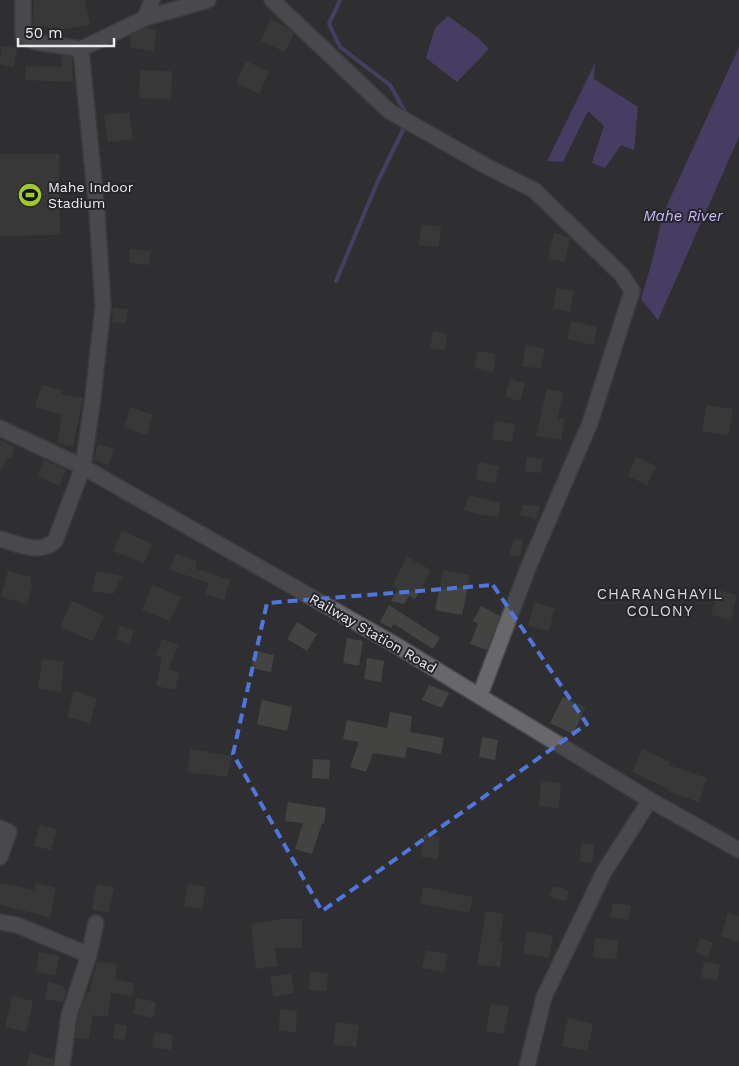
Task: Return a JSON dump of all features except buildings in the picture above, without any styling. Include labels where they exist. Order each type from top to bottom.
[{"type":"street","points":[[23,0],[23,36],[35,42],[81,49],[145,18],[208,0]]},
{"type":"street","points":[[145,18],[152,0]]},
{"type":"street","points":[[272,0],[389,111],[486,166],[534,190],[622,275],[632,291],[590,423],[528,568],[480,695]]},
{"type":"street","points":[[0,539],[37,549],[47,548],[55,541],[83,467],[103,306],[97,213],[81,49]]},
{"type":"street","name":"Railway Station Road","points":[[0,428],[83,467],[480,695],[650,800],[739,850]]},
{"type":"street","points":[[527,1066],[544,997],[604,872],[650,800]]},
{"type":"street","points":[[0,828],[9,832],[0,857]]},
{"type":"street","points":[[0,922],[17,925],[89,955]]},
{"type":"street","points":[[62,1066],[69,1015],[89,955],[96,923]]},
{"type":"highlighted area","points":[[493,585],[587,724],[322,911],[233,754],[267,603]]},
{"type":"water","points":[[448,16],[477,37],[489,49],[457,82],[426,58],[435,28]]},
{"type":"water","name":"Mahe River","points":[[739,47],[739,137],[658,320],[641,299],[663,214]]},
{"type":"water","points":[[595,63],[594,79],[638,107],[634,150],[621,145],[605,168],[592,163],[604,126],[588,111],[563,162],[547,161]]},
{"type":"waterway","points":[[340,0],[329,24],[340,47],[390,85],[407,115]]},
{"type":"waterway","points":[[336,281],[377,183],[406,124]]},
{"type":"place","name":"Mahe Indoor Stadium","points":[[30,195]]},
{"type":"district","name":"CHARANGHAYIL COLONY","points":[[660,602]]}]
